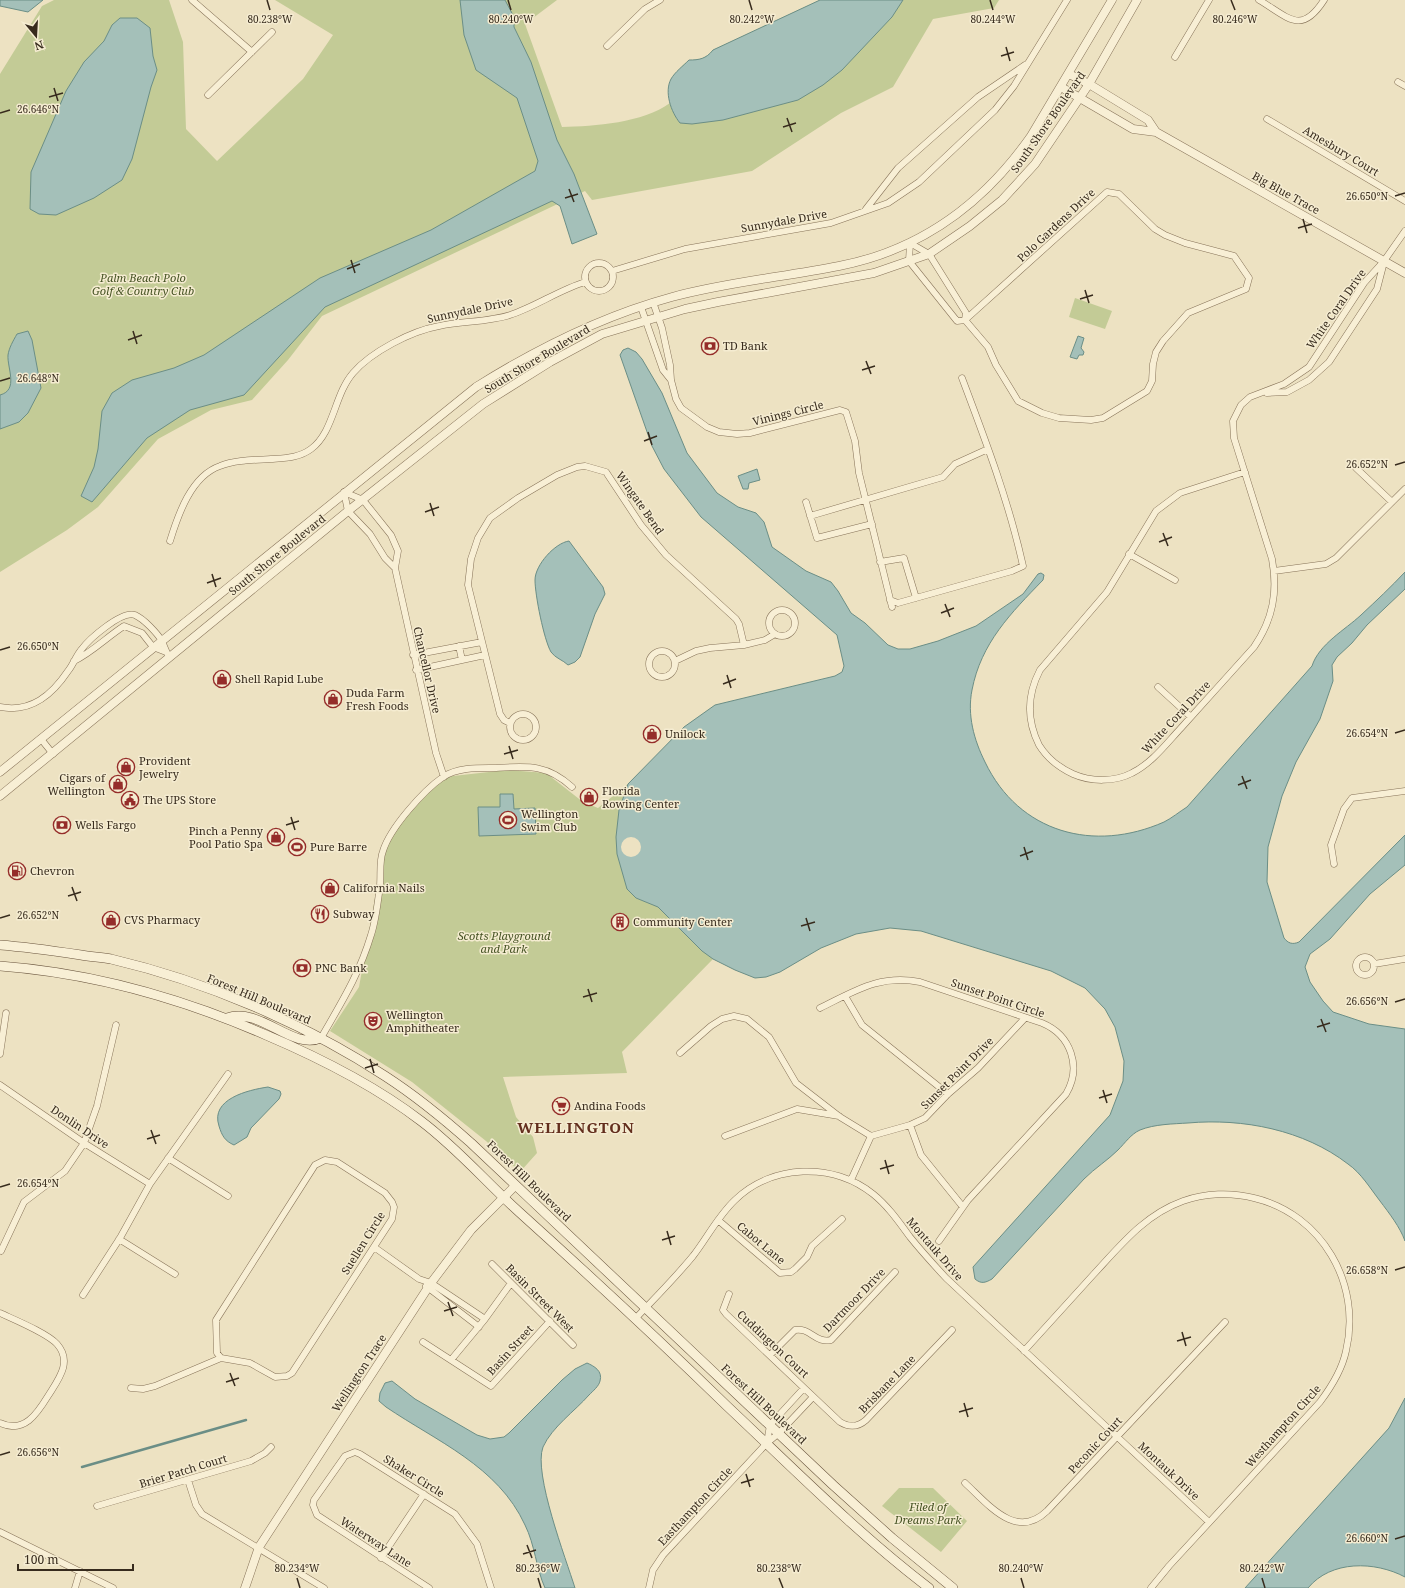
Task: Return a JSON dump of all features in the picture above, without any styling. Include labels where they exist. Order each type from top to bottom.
[{"type":"main road","name":"Forest Hill Boulevard","points":[[0,945],[110,959],[221,994],[321,1038],[385,1076],[472,1142],[515,1186],[779,1434],[886,1533],[953,1588]]},
{"type":"main road","points":[[0,966],[38,970],[109,982],[182,1002],[227,1018],[328,1062],[419,1120],[470,1163],[503,1198],[636,1318],[838,1511],[928,1588]]},
{"type":"main road","points":[[227,1018],[242,1016],[252,1018],[302,1040],[313,1042],[321,1038]]},
{"type":"street","points":[[192,0],[252,52]]},
{"type":"street","points":[[607,46],[645,9],[660,0]]},
{"type":"street","name":"Sunnydale Drive","points":[[612,271],[685,249],[830,223],[866,209],[888,203],[919,182],[996,110],[1014,86],[1067,0]]},
{"type":"street","name":"South Shore Boulevard","points":[[0,772],[344,492],[476,387],[498,373],[569,334],[653,302],[707,289],[840,266],[862,260],[910,244],[956,215],[987,189],[1003,172],[1031,136],[1112,0]]},
{"type":"street","name":"South Shore Boulevard","points":[[0,796],[53,754],[168,655],[483,404],[550,362],[602,334],[647,321],[718,302],[850,279],[909,261],[929,254],[984,216],[1019,182],[1034,164],[1089,84],[1137,0]]},
{"type":"street","points":[[1176,57],[1209,0]]},
{"type":"street","points":[[1259,0],[1290,18],[1302,21],[1312,16],[1324,0]]},
{"type":"street","points":[[208,95],[272,32]]},
{"type":"street","name":"Sunnydale Drive","points":[[866,209],[898,168],[978,97],[1028,63]]},
{"type":"street","name":"Big Blue Trace","points":[[1069,74],[1089,84],[1148,120],[1156,132]]},
{"type":"street","points":[[1398,82],[1405,86]]},
{"type":"street","name":"Big Blue Trace","points":[[1061,87],[1134,129],[1156,132],[1405,273]]},
{"type":"street","name":"Amesbury Court","points":[[1267,119],[1405,201]]},
{"type":"street","name":"Polo Gardens Drive","points":[[909,261],[957,321],[965,320],[1108,192],[1113,192],[1118,194],[1155,229],[1165,235],[1185,243],[1234,256],[1249,278],[1246,289],[1188,313],[1162,341],[1156,352],[1153,364],[1152,381],[1147,391],[1103,418],[1080,420],[1059,418],[1042,413],[1018,401],[996,365],[988,347],[965,320],[966,313],[929,254]]},
{"type":"street","points":[[1384,261],[1405,231]]},
{"type":"street","points":[[909,261],[910,244],[929,254]]},
{"type":"street","name":"White Coral Drive","points":[[1262,393],[1287,392],[1309,380],[1329,362],[1377,289],[1384,261]]},
{"type":"street","name":"White Coral Drive","points":[[1245,472],[1191,488],[1170,499],[1149,520],[1107,592],[1047,660],[1038,675],[1031,690],[1029,707],[1034,735],[1048,757],[1066,771],[1087,779],[1110,779],[1126,775],[1141,768],[1150,761],[1191,717],[1254,647],[1262,636],[1272,611],[1275,592],[1274,571],[1245,472],[1234,438],[1233,421],[1241,405],[1250,397],[1284,384],[1309,366],[1364,283],[1384,261]]},
{"type":"street","points":[[602,263],[612,271],[613,280],[604,290],[600,291],[591,289],[585,282],[584,278],[586,269],[593,264],[602,263]]},
{"type":"street","name":"Sunnydale Drive","points":[[170,541],[180,509],[191,490],[206,474],[219,466],[240,462],[295,457],[311,449],[321,439],[344,387],[353,373],[379,352],[407,336],[438,326],[510,315],[570,287],[585,282]]},
{"type":"street","name":"Vinings Circle","points":[[653,302],[670,365],[671,380],[676,399],[681,408],[692,418],[719,432],[738,434],[750,433],[840,410],[846,412],[855,440],[859,473],[891,603],[898,603],[916,598],[1012,571],[1023,566],[988,449],[962,378]]},
{"type":"street","name":"Vinings Circle","points":[[641,307],[663,370],[671,380]]},
{"type":"street","points":[[810,516],[943,477],[955,464],[988,449]]},
{"type":"street","name":"Wingate Bend","points":[[510,723],[515,716],[523,714],[528,715],[534,720],[536,729],[535,733],[528,739],[520,740],[513,735],[510,723],[504,720],[500,714],[468,586],[471,560],[478,538],[490,518],[518,498],[558,475],[585,466],[606,472],[641,525],[666,556],[736,619],[739,624],[744,645]]},
{"type":"street","points":[[1356,468],[1392,502]]},
{"type":"street","points":[[1274,571],[1331,562],[1341,554],[1405,489]]},
{"type":"street","points":[[344,492],[348,511]]},
{"type":"street","name":"Chancellor Drive","points":[[344,492],[363,500],[391,535],[398,551],[395,568],[416,670],[436,753],[444,776]]},
{"type":"street","points":[[806,502],[817,538],[872,524]]},
{"type":"street","name":"Chancellor Drive","points":[[348,511],[370,534],[385,558],[395,568]]},
{"type":"street","points":[[1129,554],[1175,580]]},
{"type":"street","points":[[880,562],[904,558],[916,598]]},
{"type":"street","points":[[675,661],[696,651],[710,648],[744,645],[765,640],[775,634],[787,634],[794,628],[795,620],[791,613],[778,610],[771,615],[770,627],[775,634]]},
{"type":"street","points":[[0,707],[19,708],[37,703],[51,693],[81,649],[112,622],[124,615],[135,615],[161,640],[168,655]]},
{"type":"street","points":[[74,661],[84,656],[101,641],[124,626],[142,633],[153,647],[168,655]]},
{"type":"street","points":[[413,655],[482,642]]},
{"type":"street","points":[[459,646],[462,660]]},
{"type":"street","points":[[658,651],[667,652],[675,661],[674,670],[667,676],[659,677],[650,668],[649,660],[658,651]]},
{"type":"street","points":[[416,670],[485,655]]},
{"type":"street","points":[[1158,687],[1191,717]]},
{"type":"street","points":[[41,739],[53,754]]},
{"type":"street","points":[[321,1038],[358,972],[371,934],[380,885],[382,852],[391,831],[417,801],[444,776],[465,769],[527,766],[544,768],[560,776],[572,787]]},
{"type":"street","points":[[1334,864],[1331,845],[1344,809],[1352,798],[1405,791]]},
{"type":"street","points":[[1374,964],[1405,959]]},
{"type":"street","name":"Sunset Point Circle","points":[[820,1008],[878,981],[908,979],[1052,1028],[1065,1040],[1073,1061],[1071,1084],[1062,1099],[963,1206],[939,1241]]},
{"type":"street","points":[[845,996],[862,1024],[948,1094]]},
{"type":"street","points":[[0,1054],[6,1013]]},
{"type":"street","points":[[680,1054],[711,1026],[722,1019],[734,1016],[746,1019],[769,1037],[796,1082],[840,1116],[871,1136],[851,1180]]},
{"type":"street","name":"Sunset Point Drive","points":[[871,1136],[910,1125],[925,1118],[948,1094],[978,1068],[1025,1018]]},
{"type":"street","points":[[1,1251],[24,1202],[65,1171],[84,1143],[97,1106],[116,1025]]},
{"type":"street","points":[[83,1295],[120,1239],[150,1184],[228,1074]]},
{"type":"street","name":"Donlin Drive","points":[[0,1085],[84,1143],[150,1184]]},
{"type":"street","points":[[725,1136],[797,1109],[840,1116]]},
{"type":"street","points":[[910,1125],[921,1155],[963,1206]]},
{"type":"street","points":[[168,1158],[228,1196]]},
{"type":"street","name":"Suellen Circle","points":[[325,1160],[337,1162],[389,1197],[394,1207],[394,1213],[374,1247],[292,1373],[286,1376],[275,1377],[250,1363],[220,1358],[217,1353],[216,1320],[315,1165],[325,1160]]},
{"type":"street","name":"Montauk Drive","points":[[636,1318],[694,1255],[718,1220],[735,1199],[758,1183],[783,1174],[811,1171],[824,1172],[851,1180],[874,1194],[884,1203],[928,1259],[946,1278],[1209,1522]]},
{"type":"street","name":"Wellington Trace","points":[[245,1588],[258,1547],[429,1286],[471,1230],[515,1186]]},
{"type":"street","name":"Westhampton Circle","points":[[1024,1351],[1135,1231],[1148,1220],[1174,1204],[1206,1195],[1229,1194],[1246,1196],[1278,1206],[1306,1224],[1329,1250],[1337,1264],[1345,1285],[1350,1307],[1350,1324],[1346,1352],[1336,1378],[1320,1402],[1209,1522],[1151,1588]]},
{"type":"street","name":"Cabot Lane","points":[[718,1220],[780,1273],[785,1274],[795,1269],[807,1257],[812,1246],[842,1219]]},
{"type":"street","points":[[120,1239],[174,1274]]},
{"type":"street","points":[[374,1247],[429,1286],[479,1326]]},
{"type":"street","name":"Basin Street West","points":[[492,1264],[573,1345]]},
{"type":"street","name":"Dartmoor Drive","points":[[770,1355],[795,1330],[806,1330],[820,1340],[831,1340],[895,1272]]},
{"type":"street","points":[[451,1360],[485,1319],[511,1283]]},
{"type":"street","points":[[429,1286],[485,1319]]},
{"type":"street","name":"Cuddington Court","points":[[729,1294],[723,1310],[804,1388]]},
{"type":"street","points":[[0,1313],[53,1340],[63,1353],[64,1363],[62,1374],[34,1417],[20,1425],[9,1426],[0,1423]]},
{"type":"street","name":"Basin Street","points":[[423,1342],[491,1386],[550,1321]]},
{"type":"street","name":"Peconic Court","points":[[965,1483],[1004,1518],[1015,1522],[1033,1521],[1047,1511],[1225,1322]]},
{"type":"street","name":"Brisbane Lane","points":[[804,1388],[845,1425],[851,1427],[862,1424],[952,1330]]},
{"type":"street","points":[[132,1388],[143,1389],[155,1386],[220,1358]]},
{"type":"street","points":[[767,1443],[770,1425],[804,1388]]},
{"type":"street","points":[[767,1443],[779,1434],[813,1397]]},
{"type":"street","name":"Easthampton Circle","points":[[649,1588],[651,1576],[659,1560],[767,1443]]},
{"type":"street","name":"Brier Patch Court","points":[[97,1506],[251,1461],[265,1453],[271,1447]]},
{"type":"street","name":"Shaker Circle","points":[[314,1510],[314,1500],[341,1459],[355,1452],[360,1454],[454,1514],[474,1540],[491,1588]]},
{"type":"street","points":[[188,1480],[196,1505],[202,1514],[324,1588]]},
{"type":"street","points":[[381,1558],[424,1494]]},
{"type":"street","name":"Waterway Lane","points":[[314,1510],[321,1519],[429,1588]]},
{"type":"street","points":[[0,1532],[113,1588]]},
{"type":"street","points":[[75,1588],[80,1572]]},
{"type":"green space","name":"Palm Beach Polo Golf & Country Club","points":[[54,0],[169,0],[183,42],[186,129],[217,161],[303,79],[333,35],[275,0],[557,0],[525,24],[562,127],[589,126],[618,122],[633,119],[659,110],[670,103],[669,89],[672,79],[689,60],[705,57],[713,50],[820,0],[999,0],[994,8],[933,19],[893,87],[841,113],[752,171],[592,200],[585,191],[322,316],[288,360],[252,400],[211,410],[158,439],[98,507],[67,530],[0,572],[0,74],[42,6]]},
{"type":"green space","points":[[1075,298],[1112,311],[1105,329],[1069,317]]},
{"type":"green space","name":"Scotts Playground and Park","points":[[507,770],[546,773],[583,802],[598,808],[628,784],[619,810],[636,898],[659,907],[713,959],[622,1052],[627,1073],[503,1077],[516,1117],[533,1137],[537,1153],[520,1172],[486,1141],[412,1082],[330,1031],[359,987],[386,837],[444,777]]},
{"type":"green space","name":"Filed of Dreams Park","points":[[899,1488],[933,1488],[967,1521],[941,1552],[882,1506]]},
{"type":"water","points":[[0,0],[43,0],[28,12],[0,6]]},
{"type":"water","points":[[460,0],[505,0],[514,17],[514,27],[531,62],[557,140],[574,174],[597,234],[572,244],[560,206],[552,201],[325,307],[244,395],[190,410],[147,438],[92,502],[81,496],[94,467],[98,449],[102,411],[112,393],[132,380],[174,368],[204,355],[320,278],[431,230],[535,171],[538,161],[517,98],[476,70],[464,35]]},
{"type":"water","points":[[820,0],[903,0],[892,17],[842,70],[823,85],[798,100],[723,120],[692,124],[680,123],[671,108],[668,90],[673,76],[689,60],[705,57],[713,50]]},
{"type":"water","points":[[120,18],[137,18],[150,28],[153,56],[157,70],[132,159],[122,180],[94,198],[56,215],[39,214],[30,209],[31,172],[66,91],[84,62],[104,41],[112,25]]},
{"type":"water","points":[[28,331],[32,340],[41,388],[28,413],[19,422],[0,429],[0,395],[6,392],[11,384],[8,355],[11,344],[17,334]]},
{"type":"water","points":[[1078,336],[1084,338],[1081,348],[1084,352],[1083,355],[1079,355],[1077,359],[1070,357]]},
{"type":"water","points":[[628,348],[636,352],[642,359],[662,393],[687,453],[717,493],[738,507],[756,513],[764,522],[772,547],[806,571],[831,582],[851,613],[865,623],[888,645],[898,649],[910,649],[938,641],[976,626],[1023,594],[1038,574],[1041,573],[1044,575],[1043,580],[1009,617],[990,643],[976,673],[970,709],[972,727],[978,745],[985,762],[1000,786],[1017,806],[1038,820],[1061,830],[1086,835],[1111,836],[1138,831],[1164,822],[1187,807],[1312,666],[1315,658],[1326,644],[1361,615],[1405,572],[1405,589],[1367,625],[1352,643],[1337,657],[1332,665],[1333,681],[1320,719],[1296,762],[1282,796],[1268,847],[1267,882],[1284,938],[1290,943],[1297,943],[1405,835],[1405,865],[1370,894],[1330,939],[1310,954],[1305,967],[1310,982],[1323,1001],[1333,1012],[1369,1024],[1405,1029],[1405,1241],[1391,1215],[1365,1181],[1348,1164],[1331,1152],[1293,1135],[1251,1125],[1209,1122],[1164,1125],[1140,1130],[1128,1139],[1114,1154],[1084,1179],[992,1279],[985,1282],[979,1282],[975,1279],[973,1267],[1110,1115],[1123,1081],[1124,1061],[1115,1027],[1105,1009],[1085,988],[1051,971],[921,931],[890,928],[856,934],[821,948],[780,972],[766,977],[755,978],[713,959],[702,951],[658,907],[636,898],[627,889],[617,854],[616,837],[619,810],[628,784],[684,727],[715,705],[835,676],[842,672],[844,666],[837,635],[701,517],[664,469],[652,446],[620,355],[623,350]]},
{"type":"water","points":[[757,469],[760,480],[749,483],[748,489],[743,489],[738,476]]},
{"type":"water","points":[[569,541],[603,587],[605,594],[595,614],[580,657],[575,662],[568,665],[553,654],[548,646],[540,617],[535,580],[538,568],[552,550]]},
{"type":"water","points":[[500,794],[513,794],[514,809],[535,808],[536,834],[479,836],[478,807],[500,807]]},
{"type":"water","points":[[268,1087],[280,1091],[281,1094],[279,1099],[251,1128],[247,1137],[234,1145],[228,1142],[219,1126],[218,1117],[220,1109],[225,1103],[241,1094]]},
{"type":"water","points":[[587,1363],[595,1367],[599,1372],[601,1377],[599,1383],[597,1387],[552,1433],[543,1447],[541,1459],[546,1495],[575,1588],[545,1588],[525,1525],[513,1504],[499,1486],[464,1457],[386,1407],[379,1401],[380,1393],[385,1383],[392,1381],[415,1399],[477,1435],[490,1439],[504,1437],[562,1380],[575,1369]]},
{"type":"water","points":[[1405,1398],[1405,1577],[1380,1568],[1354,1566],[1329,1572],[1308,1588],[1245,1588],[1389,1428]]},
{"type":"pier","points":[[631,837],[638,840],[641,847],[638,854],[631,857],[624,854],[621,847],[624,840]]},
{"type":"waterway","points":[[82,1467],[246,1420]]},
{"type":"place","name":"TD Bank","points":[[710,346]]},
{"type":"place","name":"Shell Rapid Lube","points":[[222,679]]},
{"type":"place","name":"Duda Farm Fresh Foods","points":[[333,699]]},
{"type":"place","name":"Unilock","points":[[652,734]]},
{"type":"place","name":"Provident Jewelry","points":[[126,767]]},
{"type":"place","name":"Cigars of Wellington","points":[[118,784]]},
{"type":"place","name":"Florida Rowing Center","points":[[589,797]]},
{"type":"place","name":"The UPS Store","points":[[130,800]]},
{"type":"place","name":"Wellington Swim Club","points":[[508,820]]},
{"type":"place","name":"Wells Fargo","points":[[62,825]]},
{"type":"place","name":"Pinch a Penny Pool Patio Spa","points":[[276,837]]},
{"type":"place","name":"Pure Barre","points":[[297,847]]},
{"type":"place","name":"Chevron","points":[[17,871]]},
{"type":"place","name":"California Nails","points":[[330,888]]},
{"type":"place","name":"Subway","points":[[320,914]]},
{"type":"place","name":"CVS Pharmacy","points":[[111,920]]},
{"type":"place","name":"Community Center","points":[[620,922]]},
{"type":"place","name":"PNC Bank","points":[[302,968]]},
{"type":"place","name":"Wellington Amphitheater","points":[[373,1021]]},
{"type":"place","name":"Andina Foods","points":[[561,1106]]},
{"type":"district","name":"WELLINGTON","points":[[576,1128]]}]
